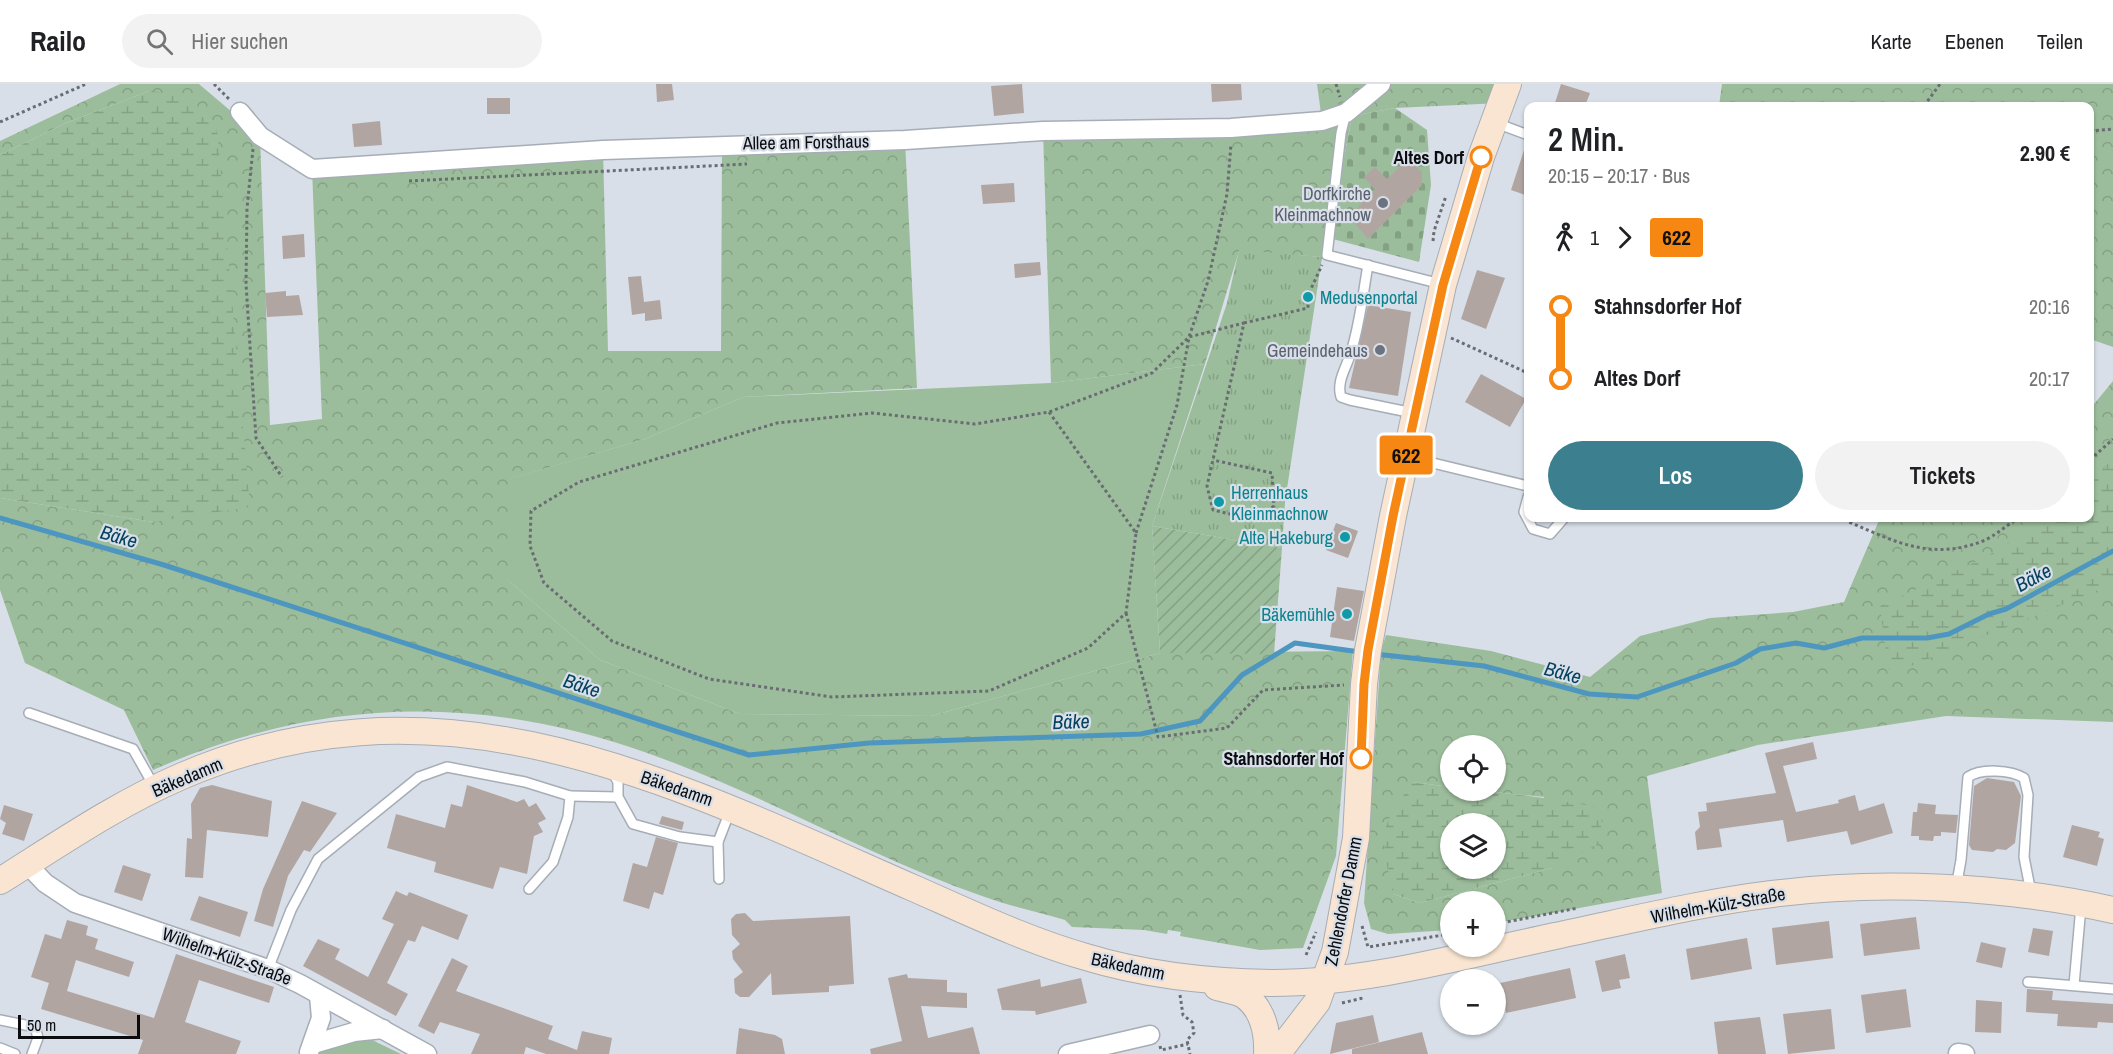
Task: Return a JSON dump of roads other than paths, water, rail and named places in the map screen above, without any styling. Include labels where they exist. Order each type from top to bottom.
[{"type":"street","name":"Allee am Forsthaus","points":[[240,112],[260,136],[312,169],[698,145],[905,140],[1043,131],[1232,128],[1322,122],[1346,113],[1381,84]]},
{"type":"street","name":"Zehlendorfer Damm","points":[[1277,1054],[1317,1002],[1327,980],[1349,891],[1356,838],[1364,684],[1368,650],[1406,457],[1443,285],[1481,157],[1508,84]]},
{"type":"street","name":"Bäkedamm","points":[[0,881],[82,829],[155,788],[224,760],[265,749],[358,734],[464,733],[558,749],[732,807],[981,919],[1056,948],[1181,985],[1327,980]]},
{"type":"street","name":"Wilhelm-Külz-Straße","points":[[27,864],[45,883],[75,903],[268,969],[427,1054]]},
{"type":"street","name":"Wilhelm-Külz-Straße","points":[[1327,980],[1396,971],[1665,912],[1772,894],[1828,889],[1955,890],[2082,903],[2113,910]]},
{"type":"street","points":[[1181,985],[1244,995],[1262,1018],[1266,1031],[1267,1054]]},
{"type":"street","points":[[311,1049],[321,1018],[320,996]]},
{"type":"street","points":[[311,1049],[354,1032],[383,1029]]},
{"type":"street","points":[[1068,1054],[1150,1035]]},
{"type":"street","points":[[1958,1053],[1965,1054]]},
{"type":"lane","points":[[1346,113],[1341,133],[1327,255],[1443,285]]},
{"type":"lane","points":[[1493,123],[1524,134]]},
{"type":"lane","points":[[1368,265],[1352,352],[1342,375],[1341,397],[1415,413]]},
{"type":"lane","points":[[1406,457],[1524,485]]},
{"type":"lane","points":[[1529,522],[1533,529],[1550,534],[1560,522]]},
{"type":"lane","points":[[29,713],[133,749],[155,788]]},
{"type":"lane","points":[[607,764],[618,782],[618,797],[633,824],[680,837],[718,842]]},
{"type":"lane","points":[[268,969],[291,910],[318,859],[419,777],[447,767],[525,782],[570,796],[618,797]]},
{"type":"lane","points":[[1955,890],[1961,860],[1968,777],[1983,771],[2019,775],[2024,778],[2028,795],[2024,857],[2032,897]]},
{"type":"lane","points":[[529,890],[553,862],[568,817],[570,796]]},
{"type":"lane","points":[[719,879],[718,842],[732,807]]},
{"type":"lane","points":[[2074,985],[2082,903]]},
{"type":"lane","points":[[2028,982],[2113,989]]},
{"type":"lane","points":[[0,1020],[34,1027],[38,1038],[32,1054]]},
{"type":"lane","points":[[0,1048],[15,1054]]},
{"type":"waterway","name":"Bäke","points":[[0,518],[164,565],[749,755],[869,743],[1141,734],[1200,721],[1242,675],[1295,643],[1360,652]]},
{"type":"waterway","name":"Bäke","points":[[1375,654],[1484,666],[1589,694],[1637,697],[1736,663],[1760,649],[1796,643],[1824,648],[1862,638],[1927,638],[1949,634],[1989,614],[2006,609],[2113,551]]},
{"type":"place","name":"Altes Dorf","points":[[1481,157]]},
{"type":"place","name":"Dorfkirche Kleinmachnow","points":[[1383,203]]},
{"type":"place","name":"Medusenportal","points":[[1308,297]]},
{"type":"place","name":"Gemeindehaus","points":[[1380,350]]},
{"type":"place","name":"Herrenhaus Kleinmachnow","points":[[1219,502]]},
{"type":"place","name":"Alte Hakeburg","points":[[1345,537]]},
{"type":"place","name":"Bäkemühle","points":[[1347,614]]},
{"type":"place","name":"Stahnsdorfer Hof","points":[[1361,758]]}]
